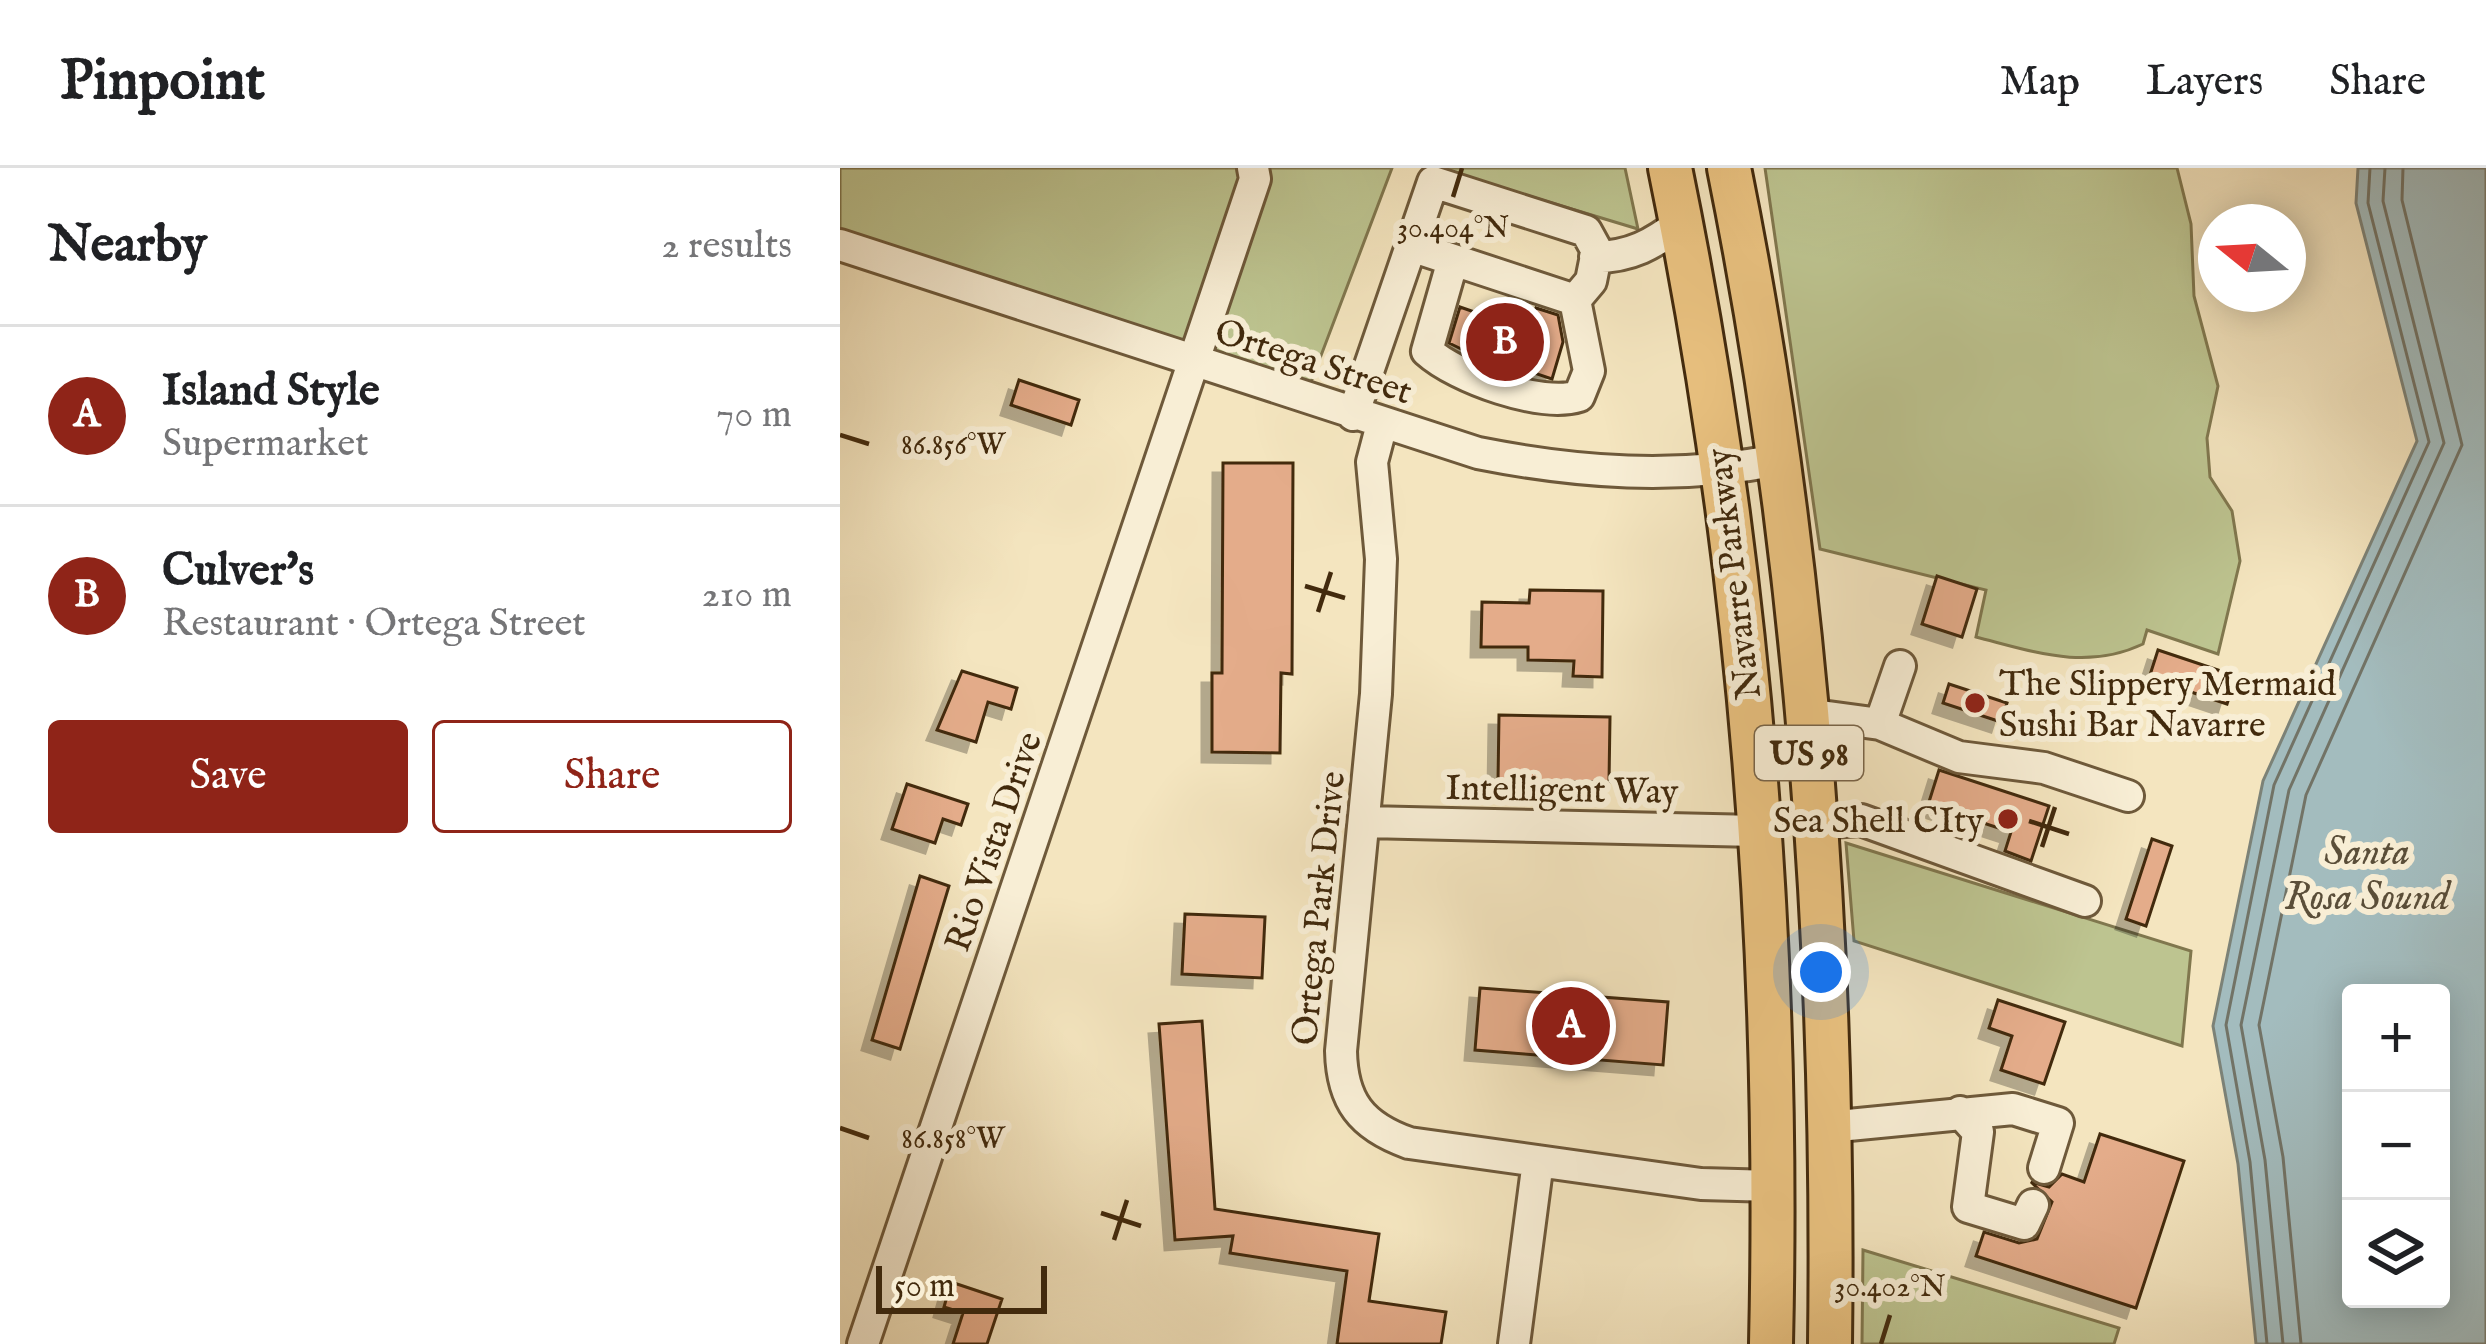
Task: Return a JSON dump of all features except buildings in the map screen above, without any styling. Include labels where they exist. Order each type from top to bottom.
[{"type":"highway","name":"Navarre Parkway","points":[[1670,168],[1721,471],[1757,831],[1774,1186],[1772,1344]]},
{"type":"highway","name":"Navarre Parkway","points":[[1730,168],[1757,308],[1806,714],[1828,1127],[1830,1344]]},
{"type":"street","name":"Rio Vista Drive","points":[[862,1344],[1196,363],[1256,179],[1253,168]]},
{"type":"street","name":"Ortega Park Drive","points":[[1595,257],[1586,231],[1433,182],[1412,246],[1368,419],[1381,559],[1366,822],[1341,1051],[1348,1101],[1366,1121],[1409,1142],[1700,1184],[1774,1186]]},
{"type":"street","points":[[1575,300],[1591,281],[1595,257],[1622,256],[1654,244],[1682,223]]},
{"type":"street","name":"Ortega Street","points":[[840,245],[1368,419],[1557,469],[1721,471],[1778,460]]},
{"type":"street","points":[[1412,246],[1575,300]]},
{"type":"street","points":[[1453,260],[1427,351],[1440,363],[1530,397],[1556,403],[1579,396],[1589,371],[1575,300]]},
{"type":"street","points":[[1880,724],[1900,666]]},
{"type":"street","points":[[1806,714],[1880,724],[1959,757],[2044,768],[2128,796]]},
{"type":"street","points":[[1814,823],[1861,820],[2085,901]]},
{"type":"street","name":"Intelligent Way","points":[[1366,822],[1757,831]]},
{"type":"street","points":[[1828,1127],[2014,1109],[2058,1124],[2044,1168]]},
{"type":"street","points":[[1960,1112],[1978,1132],[1969,1207],[2024,1224],[2033,1205]]},
{"type":"street","points":[[1514,1344],[1538,1161]]},
{"type":"green space","points":[[840,168],[1392,168],[1311,382],[840,233]]},
{"type":"green space","points":[[1436,168],[1625,168],[1638,229]]},
{"type":"green space","points":[[1765,168],[2177,168],[2191,224],[2194,296],[2218,386],[2207,438],[2210,477],[2232,511],[2240,561],[2218,654],[2147,630],[2143,644],[2081,658],[1976,637],[1986,590],[1820,549]]},
{"type":"green space","points":[[1846,843],[2191,951],[2182,1046],[1854,941]]},
{"type":"green space","points":[[1863,1250],[2119,1328],[2114,1344],[1862,1344]]},
{"type":"water","name":"Santa Rosa Sound","points":[[2358,168],[2486,168],[2486,1344],[2256,1344],[2238,1164],[2213,1026],[2263,781],[2417,441],[2356,203]]},
{"type":"place","name":"Culver's","points":[[1505,342]]},
{"type":"place","name":"The Slippery Mermaid Sushi Bar Navarre","points":[[1975,703]]},
{"type":"place","name":"Sea Shell CIty","points":[[2008,819]]},
{"type":"place","name":"Island Style","points":[[1571,1026]]}]
